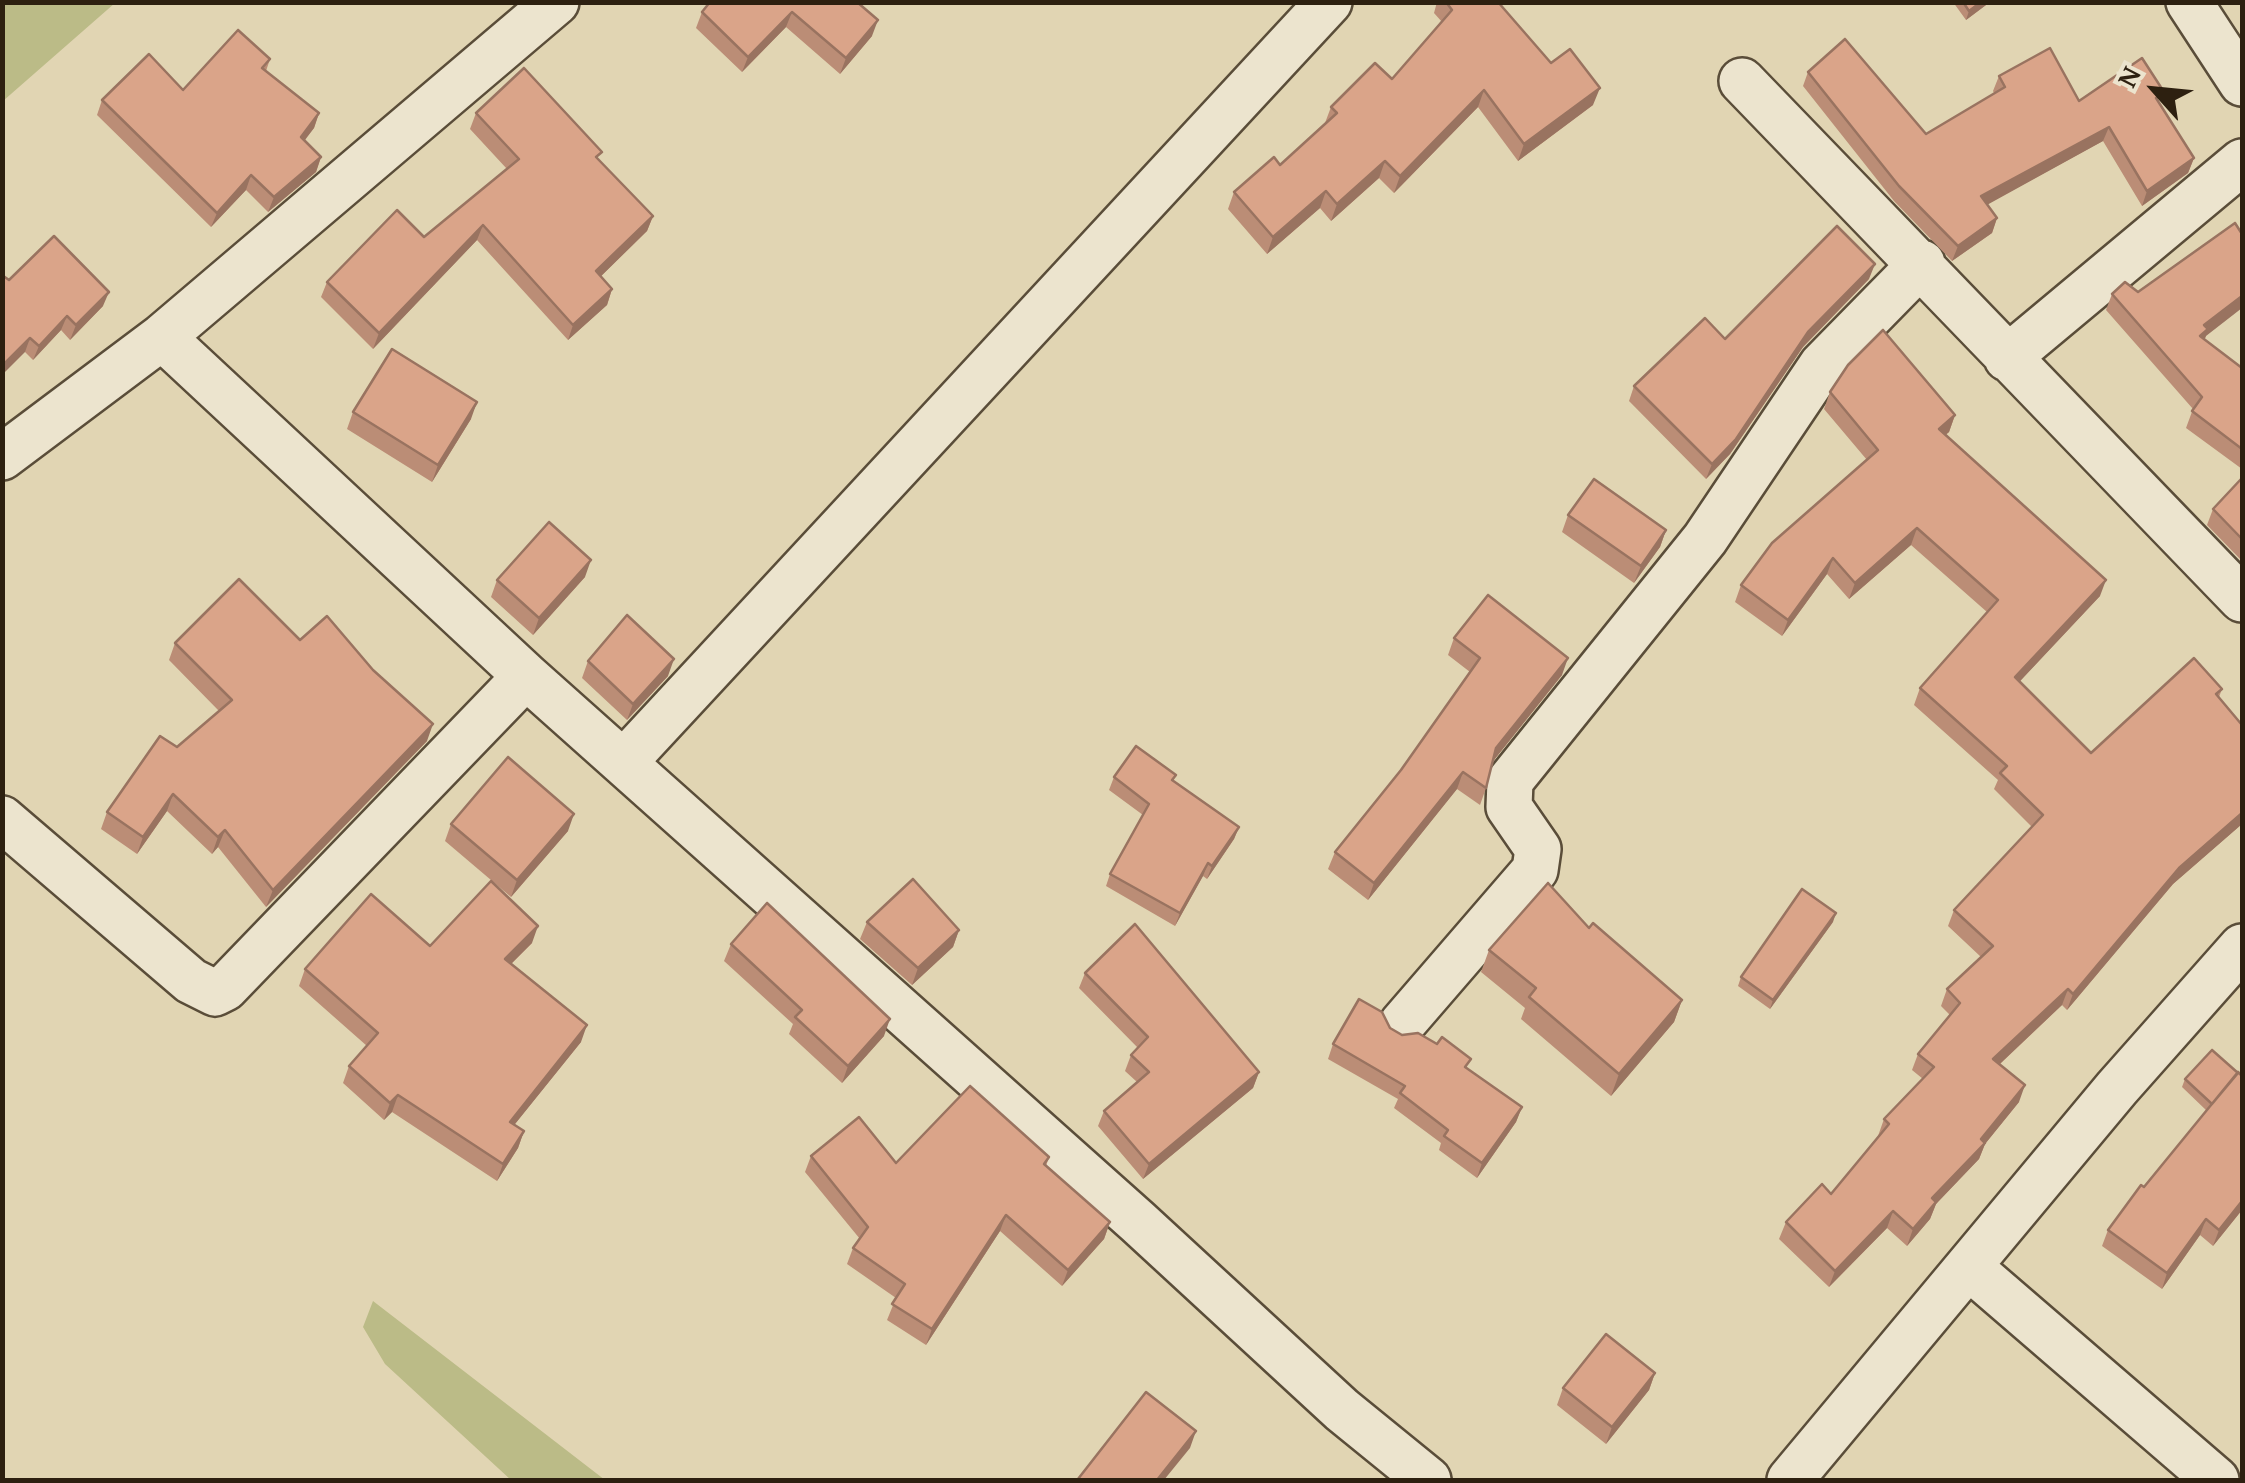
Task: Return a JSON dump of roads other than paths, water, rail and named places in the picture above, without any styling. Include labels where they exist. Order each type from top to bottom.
[{"type":"street","points":[[2,457],[162,337],[556,2]]},
{"type":"street","points":[[624,762],[1329,2]]},
{"type":"street","points":[[2188,2],[2242,82]]},
{"type":"street","points":[[1742,81],[1922,264],[2007,358],[2146,494],[2242,599]]},
{"type":"street","points":[[2007,358],[2242,162]]},
{"type":"street","points":[[1402,1024],[1535,870],[1538,849],[1509,807],[1510,781],[1704,539],[1822,365],[1922,264]]},
{"type":"street","points":[[162,337],[526,676],[1342,1410],[1428,1480]]},
{"type":"street","points":[[2,819],[191,981],[215,993],[225,988],[526,676]]},
{"type":"street","points":[[1790,1480],[2117,1088],[2242,947]]},
{"type":"street","points":[[1970,1267],[2216,1480]]}]
